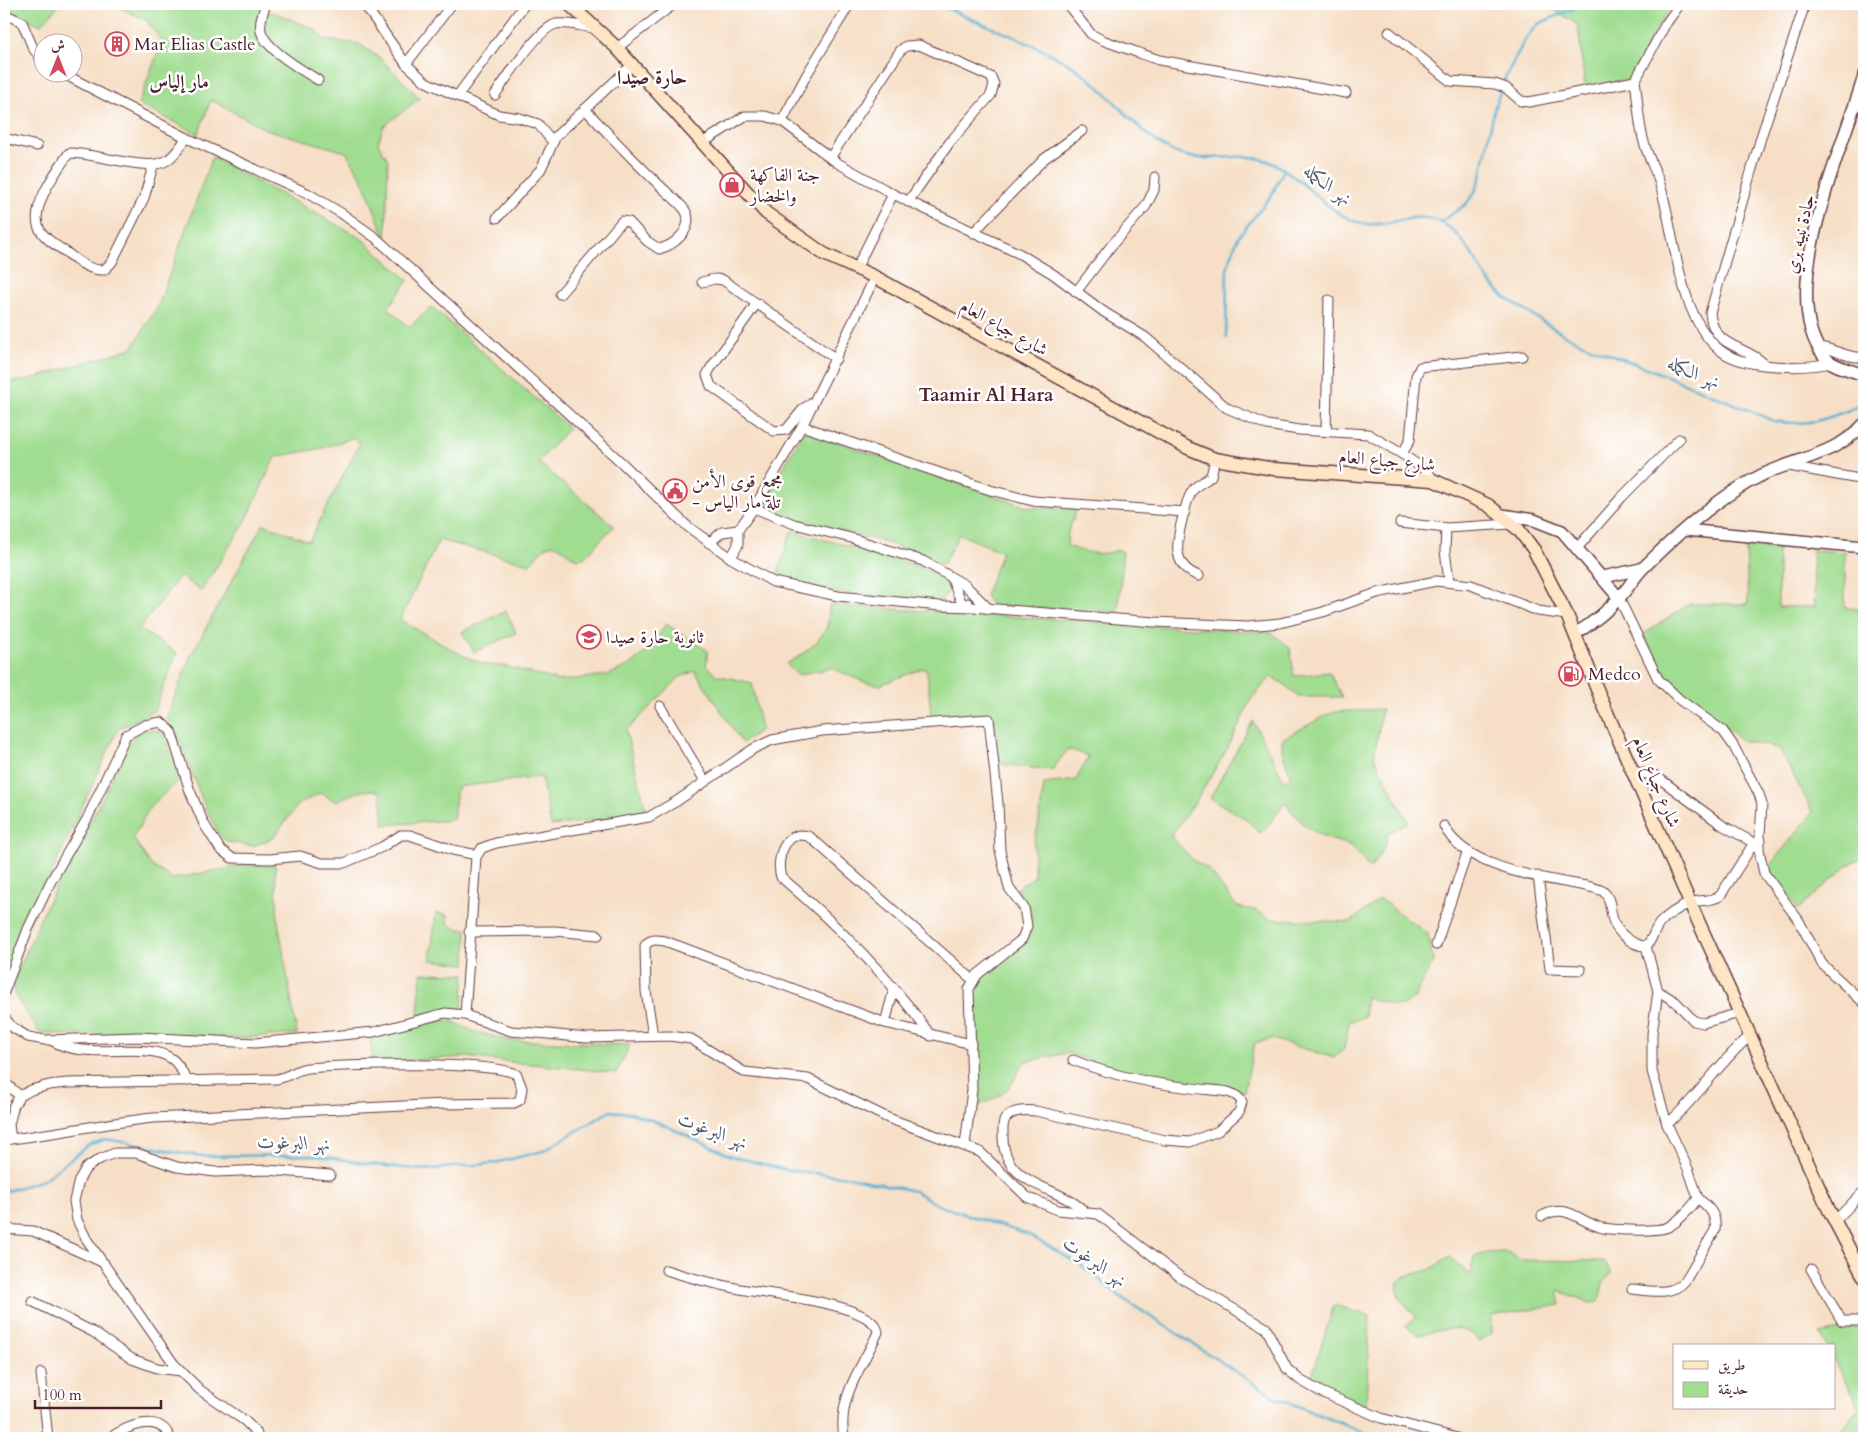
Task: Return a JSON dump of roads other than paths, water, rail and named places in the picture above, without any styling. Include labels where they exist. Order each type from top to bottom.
[{"type":"main road","name":"شارع جباع العام","points":[[569,4],[617,48],[766,213],[816,249],[876,277],[1081,392],[1188,448],[1215,459],[1274,469],[1433,480],[1488,505],[1507,519],[1534,550],[1567,615],[1690,903],[1835,1221],[1864,1277]]},
{"type":"street","points":[[266,4],[260,27],[265,40],[271,47],[318,80]]},
{"type":"street","points":[[364,4],[406,64],[426,82],[499,114],[538,124],[553,142]]},
{"type":"street","points":[[406,64],[452,4]]},
{"type":"street","points":[[458,95],[525,4]]},
{"type":"street","points":[[617,48],[674,4]]},
{"type":"street","points":[[782,121],[807,74],[848,7],[840,4]]},
{"type":"street","points":[[1067,4],[1091,34],[1159,60],[1346,93]]},
{"type":"street","points":[[1680,4],[1665,25],[1635,81],[1644,148],[1659,181],[1681,280],[1703,331],[1711,343],[1721,352],[1749,364],[1805,366],[1830,363],[1864,376]]},
{"type":"street","points":[[1763,363],[1757,357],[1734,348],[1721,337],[1711,320],[1710,313],[1762,134],[1805,4]]},
{"type":"street","points":[[4,14],[22,22],[32,46]]},
{"type":"street","points":[[495,95],[515,64],[552,26],[566,24],[595,28]]},
{"type":"street","points":[[1388,32],[1450,81],[1495,84],[1506,88],[1521,101],[1530,102],[1635,81]]},
{"type":"street","points":[[830,158],[881,77],[900,51],[906,46],[919,45],[991,76],[994,84],[991,95],[950,142],[908,202]]},
{"type":"street","points":[[497,218],[541,169],[556,136],[632,65]]},
{"type":"street","name":"جادة نبيه بري","points":[[1830,363],[1818,347],[1807,312],[1805,294],[1808,262],[1829,183],[1864,76]]},
{"type":"street","points":[[79,82],[187,138],[307,193],[341,213],[376,238],[621,462],[687,526],[731,558],[773,582],[838,596],[947,606],[1247,626],[1288,621],[1324,612],[1377,593],[1408,585],[1449,581],[1481,588],[1538,611],[1567,615]]},
{"type":"street","points":[[560,294],[620,223],[629,222],[647,241],[658,249],[675,243],[681,235],[687,219],[681,206],[634,162],[585,109]]},
{"type":"street","points":[[702,142],[745,116],[765,116],[782,121],[830,158],[893,194],[973,234],[1020,254],[1104,312],[1145,337],[1227,408],[1267,425],[1299,430],[1368,434],[1428,472],[1433,480]]},
{"type":"street","points":[[973,234],[1044,159],[1082,131]]},
{"type":"street","points":[[4,138],[37,146]]},
{"type":"street","points":[[153,166],[144,198],[112,262],[104,270],[89,268],[49,240],[41,231],[37,223],[37,212],[54,175],[69,153],[82,153],[139,165],[153,166],[172,156],[187,138]]},
{"type":"street","points":[[1076,292],[1111,246],[1146,206],[1154,190],[1155,177]]},
{"type":"street","points":[[856,269],[893,194]]},
{"type":"street","points":[[731,558],[738,545],[738,530],[754,508],[802,426],[876,277]]},
{"type":"street","points":[[702,282],[715,278],[723,280],[836,360]]},
{"type":"street","points":[[1326,431],[1329,300]]},
{"type":"street","points":[[757,303],[710,369],[708,376],[711,386],[774,430],[786,430],[804,408],[812,403]]},
{"type":"street","points":[[1818,347],[1827,347],[1853,356],[1864,357]]},
{"type":"street","points":[[1402,454],[1410,440],[1416,376],[1420,367],[1522,356]]},
{"type":"street","points":[[802,426],[990,490],[1033,501],[1185,512]]},
{"type":"street","points":[[1575,634],[1592,623],[1619,598],[1641,569],[1685,530],[1757,477],[1829,448],[1861,428]]},
{"type":"street","points":[[1578,547],[1621,498],[1679,439]]},
{"type":"street","points":[[1199,576],[1188,570],[1179,559],[1176,553],[1176,545],[1188,497],[1194,488],[1212,476],[1215,459]]},
{"type":"street","points":[[1788,466],[1864,480]]},
{"type":"street","points":[[754,508],[794,524],[851,538],[923,560],[960,581],[989,609]]},
{"type":"street","points":[[1400,523],[1446,528],[1507,519],[1534,520],[1562,531],[1578,547],[1619,598],[1658,679],[1680,700],[1723,731],[1732,745],[1762,804],[1758,842],[1764,873],[1799,921],[1822,964],[1864,1003]]},
{"type":"street","points":[[1446,528],[1444,551],[1449,581]]},
{"type":"street","points":[[709,543],[722,532],[738,530]]},
{"type":"street","points":[[1685,530],[1864,547]]},
{"type":"street","points":[[1603,577],[1641,569]]},
{"type":"street","points":[[951,577],[963,606]]},
{"type":"street","points":[[947,606],[954,600],[957,589]]},
{"type":"street","points":[[963,606],[969,602],[970,591]]},
{"type":"street","points":[[660,706],[706,781]]},
{"type":"street","points":[[465,1015],[469,932],[477,854],[482,848],[496,843],[649,817],[677,801],[753,749],[772,740],[822,731],[989,719],[998,803],[1001,857],[1009,888],[1024,908],[1027,926],[1022,939],[973,980],[968,999],[972,1090],[965,1145]]},
{"type":"street","points":[[4,992],[43,897],[86,819],[126,735],[145,725],[161,722],[171,731],[190,791],[204,824],[220,849],[232,858],[270,859],[293,856],[322,863],[344,863],[382,847],[401,835],[410,835],[453,850],[477,854]]},
{"type":"street","points":[[1632,771],[1656,776],[1722,825],[1758,842]]},
{"type":"street","points":[[1444,826],[1451,838],[1467,853],[1507,868],[1602,891],[1609,900],[1613,925],[1636,944],[1646,946]]},
{"type":"street","points":[[931,1036],[911,1007],[829,920],[781,877],[778,860],[790,838],[802,834],[810,837],[973,980]]},
{"type":"street","points":[[1646,946],[1654,937],[1660,923],[1690,903],[1715,899],[1720,896],[1758,842]]},
{"type":"street","points":[[1436,945],[1467,853]]},
{"type":"street","points":[[1538,876],[1547,961],[1550,969],[1581,970]]},
{"type":"street","points":[[469,932],[555,932],[598,935]]},
{"type":"street","points":[[653,1036],[644,964],[645,946],[655,940],[666,941],[885,1023],[931,1036],[970,1044]]},
{"type":"street","points":[[1632,1289],[1666,1291],[1680,1287],[1715,1230],[1716,1222],[1713,1212],[1698,1198],[1689,1171],[1667,1124],[1652,1071],[1652,1034],[1658,992],[1646,946]]},
{"type":"street","points":[[885,1023],[894,989]]},
{"type":"street","points":[[1658,992],[1676,1002],[1694,1021],[1703,1023],[1740,1013]]},
{"type":"street","points":[[4,1017],[12,1027],[28,1037],[50,1040],[139,1037],[255,1042],[374,1032],[435,1015],[465,1015],[511,1030],[587,1038],[653,1036],[691,1039],[730,1064],[755,1074],[794,1076],[808,1079],[888,1118],[980,1152],[1027,1196],[1058,1210],[1098,1214],[1182,1279],[1266,1328],[1288,1369],[1300,1380],[1321,1392],[1381,1418],[1458,1438]]},
{"type":"street","points":[[1667,1124],[1688,1106],[1733,1052],[1750,1036]]},
{"type":"street","points":[[50,1040],[74,1050],[159,1053],[177,1063],[188,1081]]},
{"type":"street","points":[[1073,1060],[1090,1067],[1147,1081],[1178,1087],[1226,1092],[1239,1097],[1242,1102],[1239,1112],[1218,1130],[1190,1142],[1165,1140],[1036,1111],[1020,1112],[1007,1116],[1004,1121],[1003,1139],[1006,1155],[1016,1170],[1039,1187],[1075,1201],[1085,1212]]},
{"type":"street","points":[[441,1066],[507,1070],[517,1075],[522,1088],[520,1100],[514,1103],[426,1105],[153,1118],[123,1121],[7,1140],[14,1106],[20,1096],[31,1090],[67,1082],[279,1079],[306,1068],[441,1066]]},
{"type":"street","points":[[4,1082],[20,1096]]},
{"type":"street","points":[[258,1438],[256,1432],[245,1422],[200,1390],[181,1371],[87,1240],[77,1220],[74,1201],[79,1180],[86,1168],[100,1159],[115,1153],[136,1154],[177,1167],[216,1172],[267,1170],[330,1175]]},
{"type":"street","points":[[1835,1221],[1864,1191]]},
{"type":"street","points":[[1542,1216],[1552,1210],[1562,1210],[1602,1228],[1664,1228],[1673,1223],[1698,1198]]},
{"type":"street","points":[[4,1229],[34,1231],[106,1264]]},
{"type":"street","points":[[1811,1269],[1842,1322],[1864,1321]]},
{"type":"street","points":[[666,1270],[742,1290],[788,1296],[845,1309],[873,1322],[878,1332],[850,1385],[842,1411],[844,1438]]},
{"type":"street","points":[[32,1302],[93,1332],[132,1359],[156,1368],[181,1371]]},
{"type":"street","points":[[41,1373],[48,1438]]},
{"type":"street","points":[[110,1438],[135,1426],[149,1423],[165,1429],[170,1438]]},
{"type":"waterway","name":"نهر الكمله","points":[[938,4],[1062,60],[1091,80],[1152,138],[1179,154],[1202,158],[1247,157],[1270,162],[1282,168],[1341,214],[1367,224],[1411,218],[1429,218],[1438,221],[1450,228],[1459,237],[1499,292],[1552,327],[1585,344],[1774,421],[1787,423],[1810,422],[1831,417],[1864,404]]},
{"type":"waterway","points":[[1440,222],[1465,205],[1474,194],[1481,176],[1495,106],[1505,78],[1526,38],[1538,24],[1575,8],[1577,4]]},
{"type":"waterway","points":[[1226,338],[1227,269],[1238,237],[1271,196],[1284,170]]},
{"type":"waterway","name":"نهر البرغوت","points":[[4,1192],[43,1180],[89,1145],[106,1139],[199,1156],[316,1155],[421,1170],[495,1163],[543,1151],[610,1111],[631,1113],[660,1123],[731,1156],[786,1170],[849,1177],[914,1191],[940,1206],[1029,1235],[1084,1267],[1122,1298],[1275,1397],[1378,1438]]},
{"type":"place","name":"Mar Elias Castle","points":[[117,44]]},
{"type":"place","name":"جنة الفاكهة والخضار","points":[[732,185]]},
{"type":"place","name":"مجمع قوى الأمن - تلة مار الياس","points":[[675,491]]},
{"type":"place","name":"ثانوية حارة صيدا","points":[[589,637]]},
{"type":"place","name":"Medco","points":[[1571,674]]},
{"type":"district","name":"حارة صيدا","points":[[652,77]]},
{"type":"district","name":"مار إلياس","points":[[179,82]]},
{"type":"district","name":"Taamir Al Hara","points":[[986,395]]}]
